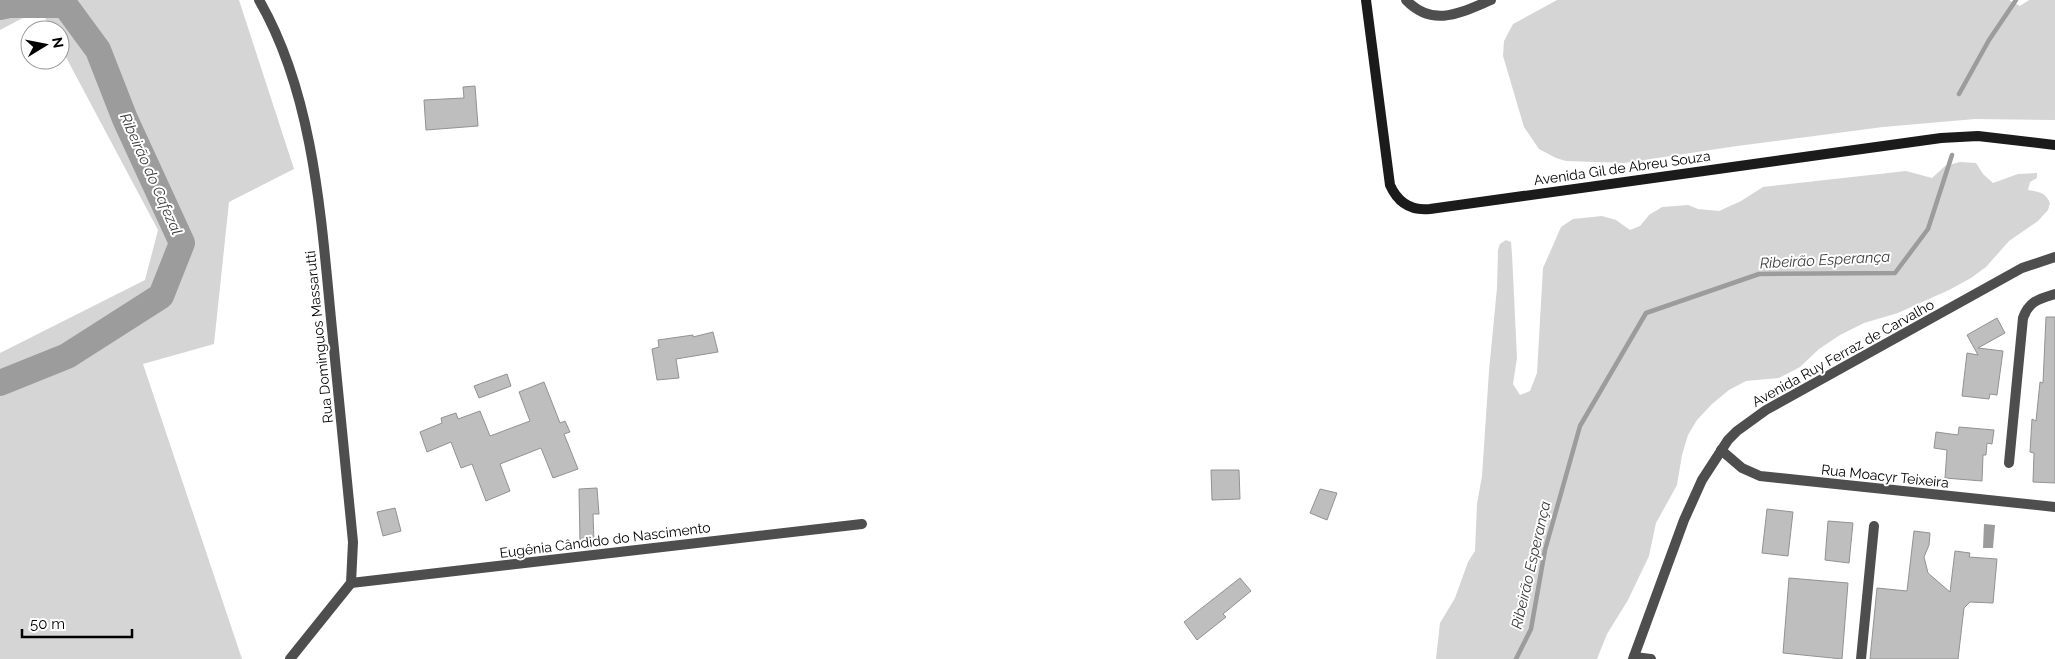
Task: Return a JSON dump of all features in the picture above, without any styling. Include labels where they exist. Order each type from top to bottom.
[{"type":"street","name":"Rua Dominguos Massarutti","points":[[260,0],[287,60],[308,142],[321,218],[353,542],[351,584]]},
{"type":"street","name":"Avenida Gil de Abreu Souza","points":[[1366,0],[1390,185],[1394,196],[1415,209],[1430,209],[1942,138],[1978,136],[2055,145]]},
{"type":"street","points":[[1406,0],[1418,11],[1438,17],[1460,14],[1491,0]]},
{"type":"street","name":"Avenida Ruy Ferraz de Carvalho","points":[[1634,658],[1692,499],[1720,450],[1737,431],[1766,410],[2022,268],[2055,257]]},
{"type":"street","points":[[2009,463],[2023,318],[2032,302],[2055,294]]},
{"type":"street","name":"Rua Moacyr Teixeira","points":[[1720,450],[1742,468],[1760,476],[2055,507]]},
{"type":"street","name":"Eugênia Cândido do Nascimento","points":[[351,584],[862,524]]},
{"type":"street","points":[[1861,659],[1874,526]]},
{"type":"street","points":[[290,659],[351,584]]},
{"type":"street","points":[[1634,658],[1651,659]]},
{"type":"shaded area","points":[[0,0],[239,0],[294,169],[229,202],[214,344],[143,364],[242,659],[0,659],[0,353],[145,280],[158,230],[70,65],[70,20],[46,20],[40,9],[0,30]]},
{"type":"shaded area","points":[[1557,0],[2009,0],[2020,6],[2029,0],[2055,0],[2055,120],[1975,119],[1883,127],[1624,163],[1566,161],[1539,149],[1524,127],[1503,56],[1504,41],[1513,24]]},
{"type":"shaded area","points":[[1960,162],[1976,163],[1983,174],[1993,183],[2018,174],[2037,173],[2037,178],[2030,182],[2028,190],[2038,192],[2046,197],[2050,203],[2048,210],[2038,221],[2009,241],[1986,267],[1971,278],[1898,313],[1864,323],[1840,335],[1819,349],[1800,367],[1779,378],[1746,381],[1729,390],[1712,404],[1697,420],[1688,435],[1682,455],[1677,485],[1656,523],[1649,556],[1628,600],[1607,634],[1597,659],[1436,659],[1440,623],[1455,598],[1468,562],[1475,551],[1477,504],[1482,476],[1497,288],[1498,250],[1500,244],[1506,240],[1511,242],[1517,358],[1513,384],[1520,395],[1530,391],[1537,373],[1543,268],[1561,227],[1573,219],[1602,216],[1616,220],[1630,230],[1640,226],[1649,215],[1662,207],[1688,205],[1698,209],[1719,211],[1741,201],[1763,187],[1906,171],[1932,178],[1945,166]]},
{"type":"shaded area","points":[[1984,524],[1995,525],[1993,548],[1983,548]]},
{"type":"building","points":[[475,86],[478,126],[426,130],[424,100],[464,98],[463,87]]},
{"type":"building","points":[[2046,317],[2055,317],[2055,483],[2033,482],[2034,453],[2030,452],[2032,419],[2036,421],[2040,382],[2043,383]]},
{"type":"building","points":[[1997,318],[2005,333],[1978,348],[2003,351],[1997,395],[1990,394],[1989,399],[1962,396],[1967,353],[1978,355],[1967,335]]},
{"type":"building","points":[[713,332],[718,352],[676,359],[679,378],[657,380],[652,349],[659,347],[658,340],[693,335],[693,337]]},
{"type":"building","points":[[507,374],[511,386],[479,398],[474,386]]},
{"type":"building","points":[[544,382],[560,423],[565,421],[570,432],[564,434],[578,469],[553,478],[541,448],[500,464],[510,491],[486,501],[472,464],[461,468],[451,442],[427,452],[420,432],[442,423],[441,418],[456,413],[458,419],[480,411],[490,436],[530,421],[519,392]]},
{"type":"building","points":[[1959,427],[1994,430],[1992,444],[1987,443],[1986,455],[1983,455],[1982,481],[1945,478],[1947,450],[1934,448],[1936,432],[1958,435]]},
{"type":"building","points":[[1211,470],[1239,470],[1240,499],[1212,500]]},
{"type":"building","points":[[597,488],[599,514],[593,514],[594,542],[580,542],[579,489]]},
{"type":"building","points":[[1320,489],[1337,493],[1327,520],[1310,513]]},
{"type":"building","points":[[395,508],[401,531],[383,536],[377,512]]},
{"type":"building","points":[[1767,509],[1793,512],[1788,556],[1762,553]]},
{"type":"building","points":[[1828,521],[1853,523],[1849,563],[1825,560]]},
{"type":"building","points":[[1914,531],[1930,533],[1929,545],[1924,557],[1928,573],[1950,592],[1955,551],[1970,553],[1969,557],[1997,559],[1993,603],[1970,602],[1964,608],[1958,659],[1870,659],[1877,588],[1907,591]]},
{"type":"building","points":[[1240,578],[1251,591],[1223,614],[1226,617],[1197,640],[1184,622]]},
{"type":"building","points":[[1789,578],[1848,583],[1842,659],[1783,653]]},
{"type":"waterway","name":"Ribeirão Esperança","points":[[1959,94],[1989,40],[2016,0]]},
{"type":"waterway","name":"Ribeirão do Cafezal","points":[[0,7],[9,5],[65,5],[98,50],[125,119],[182,243],[161,296],[67,356],[0,383]]},
{"type":"waterway","name":"Ribeirão Esperança","points":[[1516,659],[1531,629],[1545,550],[1580,426],[1646,313],[1759,274],[1895,273],[1928,229],[1952,155]]}]
